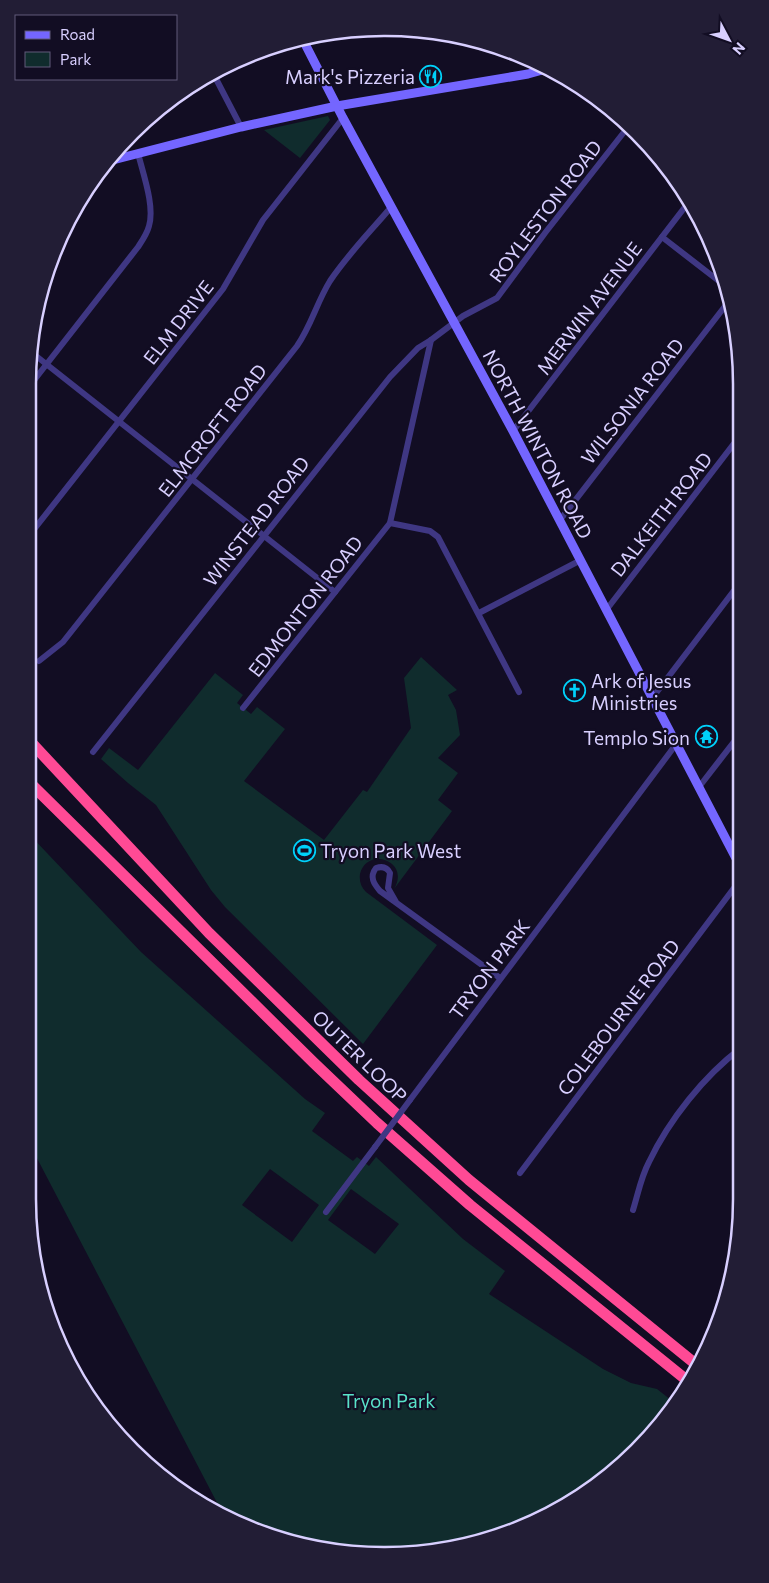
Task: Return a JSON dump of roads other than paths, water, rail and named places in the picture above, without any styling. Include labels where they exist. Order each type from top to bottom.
[{"type":"highway","name":"OUTER LOOP","points":[[36,748],[213,938],[368,1088],[464,1176],[692,1361]]},
{"type":"highway","name":"OUTER LOOP","points":[[36,789],[377,1123],[470,1205],[683,1377]]},
{"type":"main road","name":"NORTH WINTON ROAD","points":[[306,45],[343,118],[514,431],[733,853]]},
{"type":"main road","points":[[121,157],[241,127],[337,106],[538,71]]},
{"type":"street","points":[[216,79],[241,127]]},
{"type":"street","name":"ELM DRIVE","points":[[36,527],[223,289],[263,220],[343,118]]},
{"type":"street","name":"ROYLESTON ROAD","points":[[455,322],[498,298],[624,132]]},
{"type":"street","points":[[36,377],[138,247],[146,234],[150,220],[150,205],[138,153]]},
{"type":"street","name":"ELMCROFT ROAD","points":[[39,661],[63,642],[297,346],[322,295],[335,274],[392,206]]},
{"type":"street","name":"MERWIN AVENUE","points":[[514,431],[684,208]]},
{"type":"street","points":[[662,236],[716,279]]},
{"type":"street","name":"WILSONIA ROAD","points":[[560,520],[724,308]]},
{"type":"street","name":"WINSTEAD ROAD","points":[[93,752],[399,366],[418,348],[455,322]]},
{"type":"street","points":[[431,340],[390,523],[430,531],[441,540],[519,692]]},
{"type":"street","points":[[37,357],[335,592]]},
{"type":"street","name":"DALKEITH ROAD","points":[[606,609],[733,445]]},
{"type":"street","name":"EDMONTON ROAD","points":[[244,708],[390,523]]},
{"type":"street","points":[[479,613],[581,560]]},
{"type":"street","points":[[652,697],[733,592]]},
{"type":"street","points":[[699,787],[733,743]]},
{"type":"street","name":"TRYON PARK","points":[[326,1212],[677,744]]},
{"type":"street","points":[[396,902],[388,888],[390,873],[388,869],[384,867],[376,868],[372,879],[374,885],[380,891],[500,978]]},
{"type":"street","name":"COLEBOURNE ROAD","points":[[520,1173],[733,889]]},
{"type":"street","points":[[633,1210],[648,1162],[670,1126],[701,1086],[717,1068],[733,1055]]},
{"type":"place","name":"Mark's Pizzeria","points":[[431,76]]},
{"type":"place","name":"Ark of Jesus Ministries","points":[[575,691]]},
{"type":"place","name":"Templo Sion","points":[[706,737]]},
{"type":"place","name":"Tryon Park West","points":[[304,850]]},
{"type":"park label","name":"Tryon Park","points":[[389,1400]]}]
